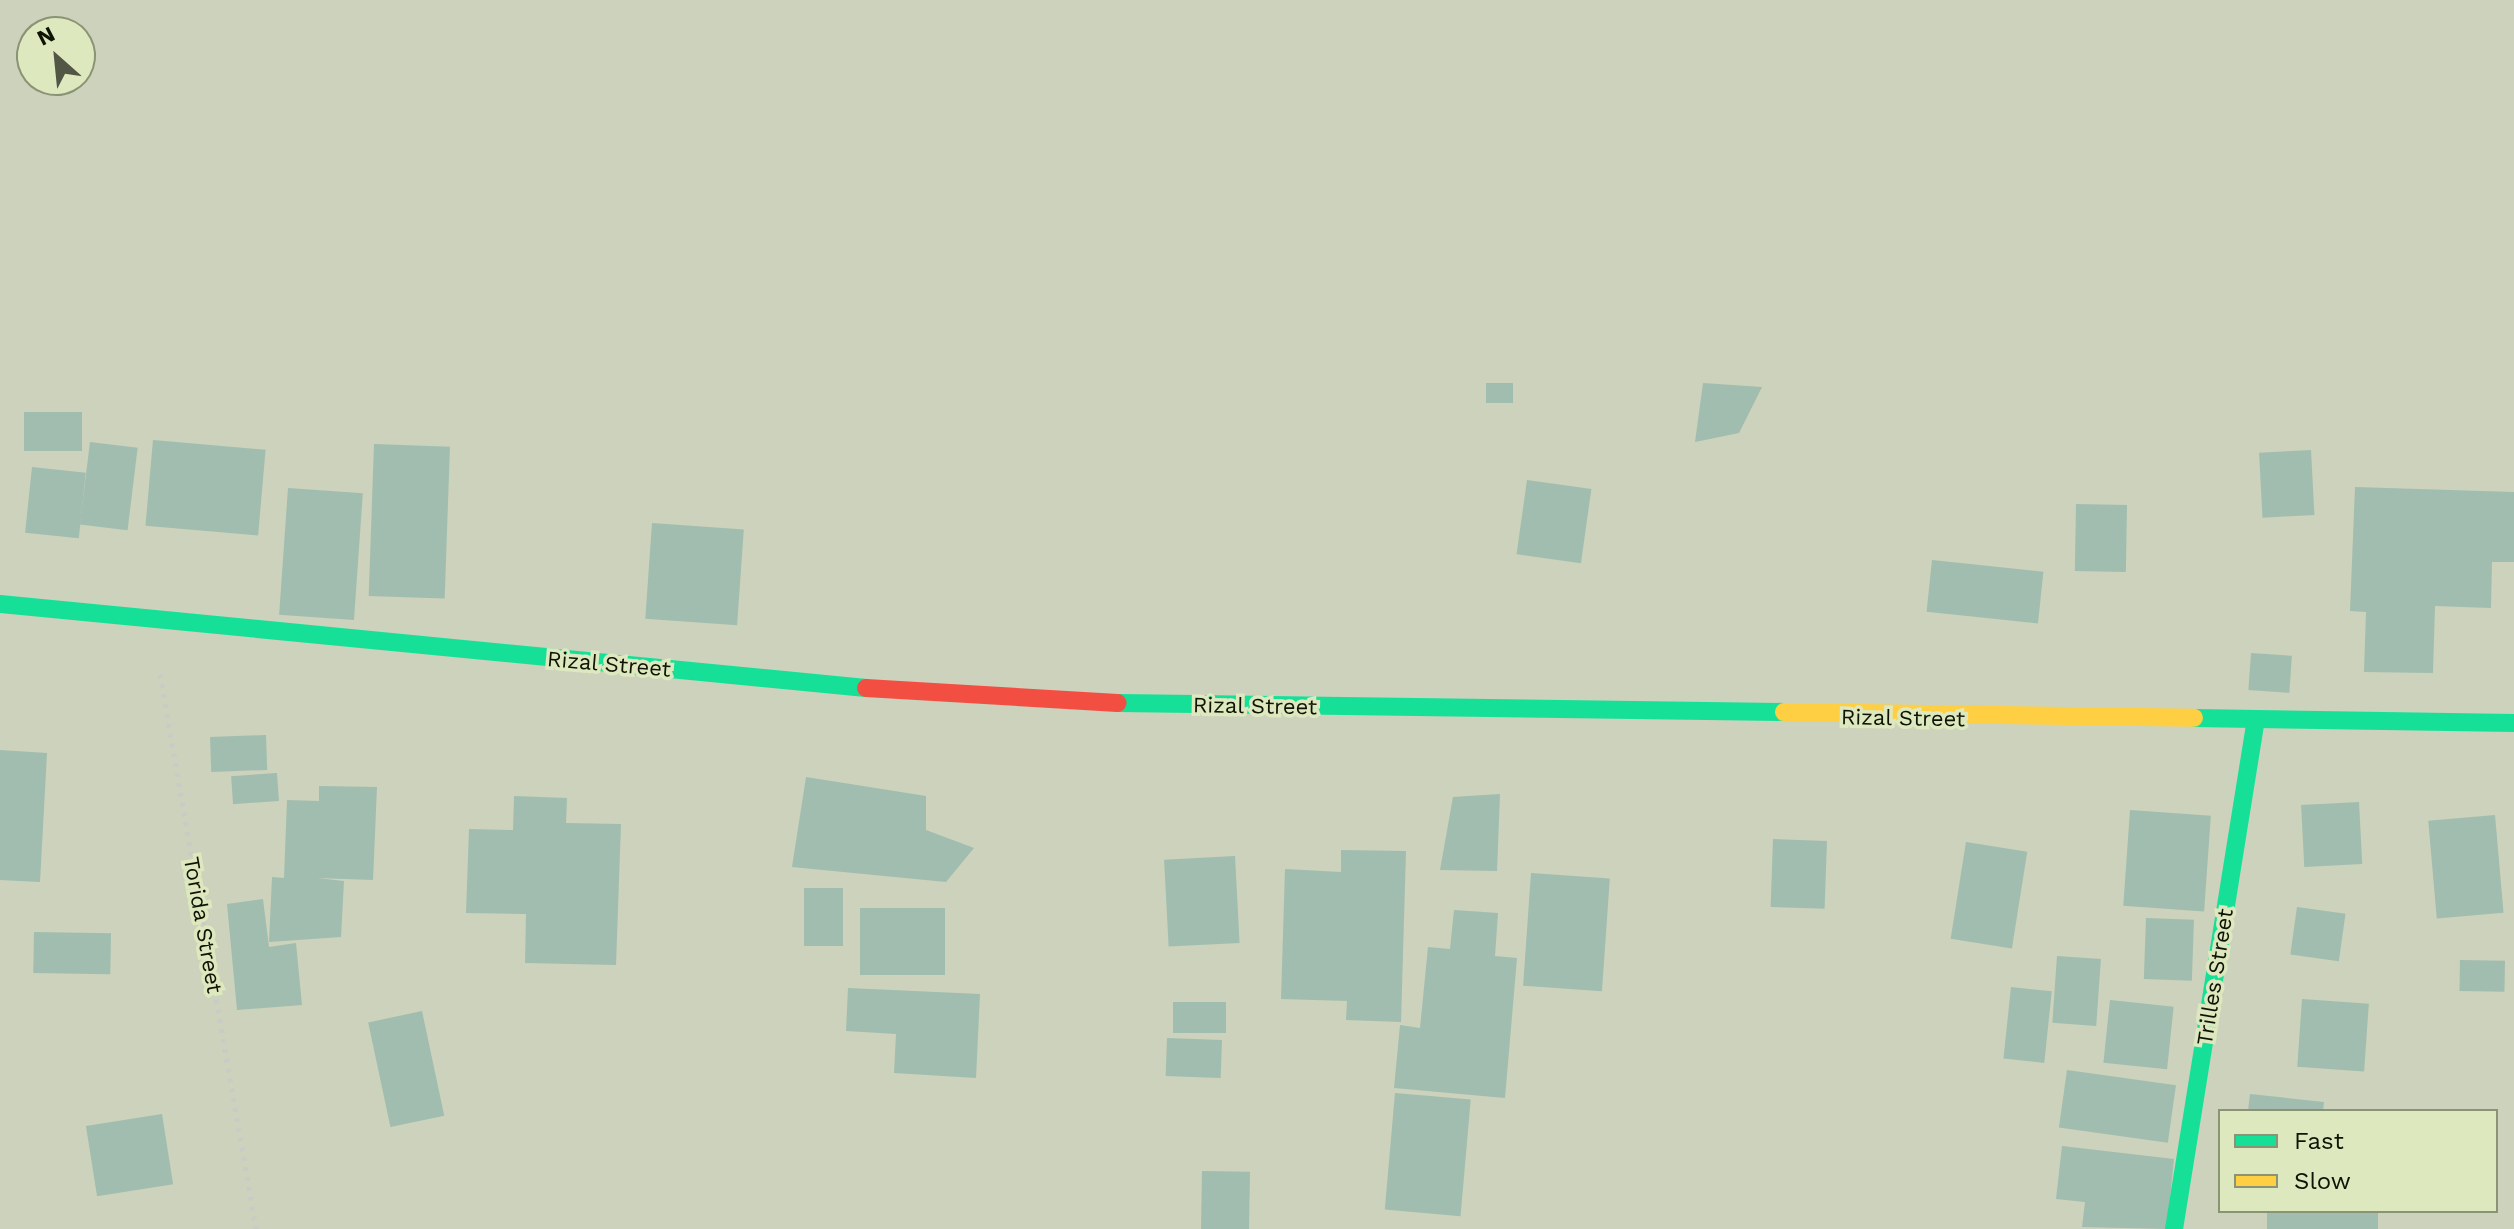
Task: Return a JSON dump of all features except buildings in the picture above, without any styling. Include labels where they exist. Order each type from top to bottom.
[{"type":"street","name":"Rizal Street","points":[[0,604],[1003,701],[2255,725],[2514,723]]},
{"type":"street","name":"Trilles Street","points":[[2174,1229],[2255,725]]},
{"type":"path","name":"Torida Street","points":[[151,621],[256,1229]]},
{"type":"traffic: fast","points":[[0,604],[866,688]]},
{"type":"traffic: fast","points":[[1118,703],[1784,712]]},
{"type":"traffic: fast","points":[[2194,718],[2514,723]]},
{"type":"traffic: fast","points":[[2174,1229],[2255,725]]},
{"type":"traffic: slow","points":[[1784,712],[2194,718]]},
{"type":"traffic: jam","points":[[866,688],[1118,703]]}]
